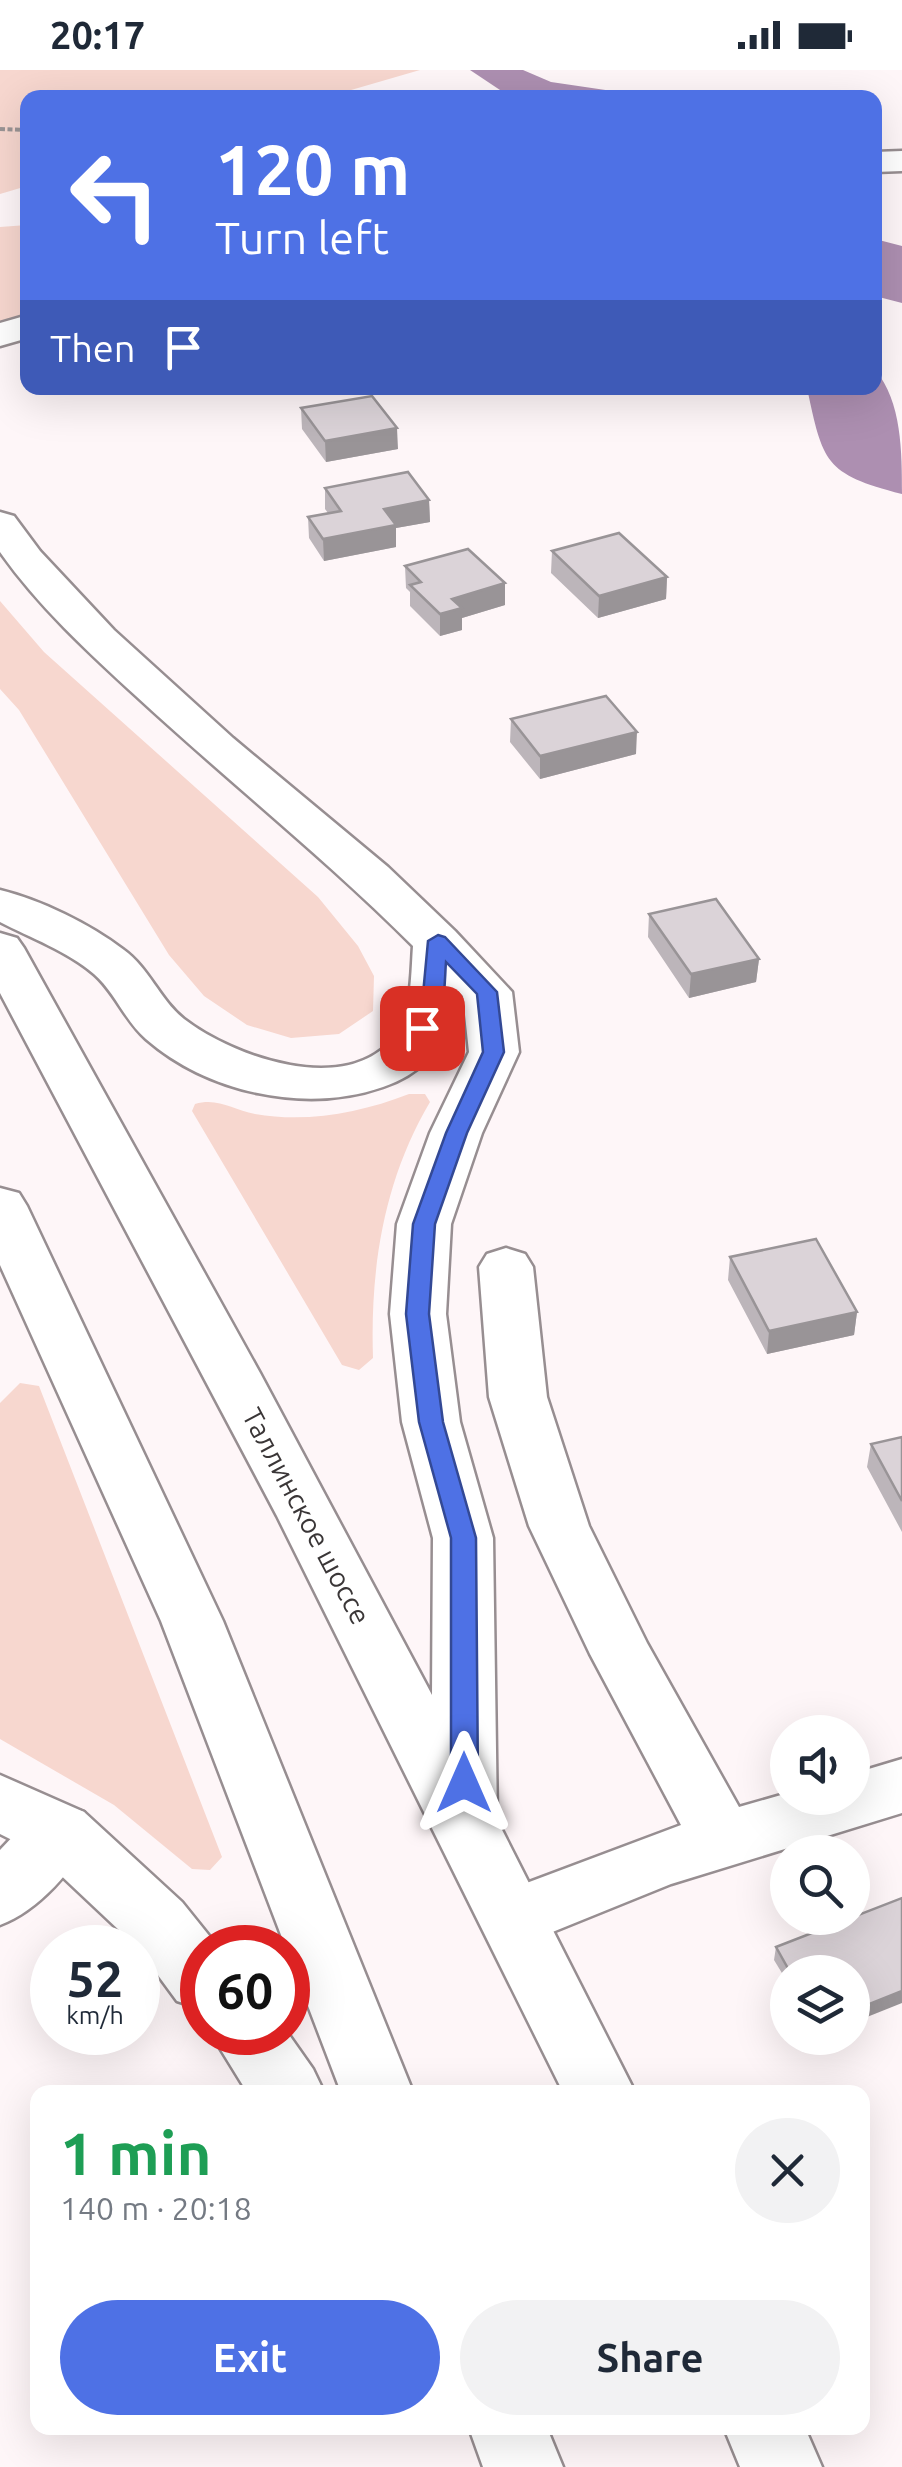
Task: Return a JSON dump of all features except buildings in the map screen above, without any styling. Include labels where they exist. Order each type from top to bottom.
[{"type":"main road","points":[[0,524],[26,560],[100,639],[217,747],[371,877],[487,992],[494,1052],[456,1133],[424,1224],[418,1314],[431,1422],[464,1538],[465,1818]]},
{"type":"main road","points":[[0,904],[110,962],[162,1027],[219,1062],[282,1084],[361,1079],[411,1050],[432,1005],[438,941]]},
{"type":"main road","name":"Таллинское шоссе","points":[[0,948],[146,1211],[465,1818],[596,2085]]},
{"type":"main road","points":[[0,1206],[192,1621],[374,2085]]},
{"type":"main road","points":[[506,1268],[518,1397],[560,1526],[621,1654],[723,1840]]},
{"type":"main road","points":[[514,1918],[658,1860],[902,1786]]},
{"type":"main road","points":[[0,1803],[60,1832],[158,1924],[180,1951]]},
{"type":"main road","points":[[0,1896],[60,1832]]},
{"type":"main road","points":[[261,2055],[283,2085]]},
{"type":"main road","points":[[511,2435],[524,2467]]},
{"type":"main road","points":[[766,2435],[782,2467]]},
{"type":"shaded area","points":[[0,70],[420,70],[351,90],[20,90],[20,188],[0,194]]},
{"type":"shaded area","points":[[470,70],[523,70],[551,82],[605,90],[500,90]]},
{"type":"shaded area","points":[[20,226],[20,320],[0,325],[0,227]]},
{"type":"shaded area","points":[[0,601],[44,652],[318,897],[358,946],[374,976],[373,1011],[339,1034],[291,1038],[247,1025],[204,996],[169,955],[19,710],[0,689]]},
{"type":"shaded area","points":[[409,1094],[425,1094],[430,1102],[401,1162],[391,1193],[374,1291],[373,1358],[359,1370],[342,1365],[192,1111],[195,1104],[211,1102],[275,1117],[314,1117],[352,1111]]},
{"type":"shaded area","points":[[20,1383],[39,1386],[222,1857],[210,1870],[192,1869],[114,1805],[0,1739],[0,1403]]},
{"type":"waterway","points":[[882,267],[902,280]]},
{"type":"waterway","points":[[850,395],[863,449],[902,468]]},
{"type":"route","points":[[422,1028],[432,1005],[438,941],[487,992],[494,1052],[456,1133],[424,1224],[418,1314],[431,1422],[464,1538],[464,1783]]}]
